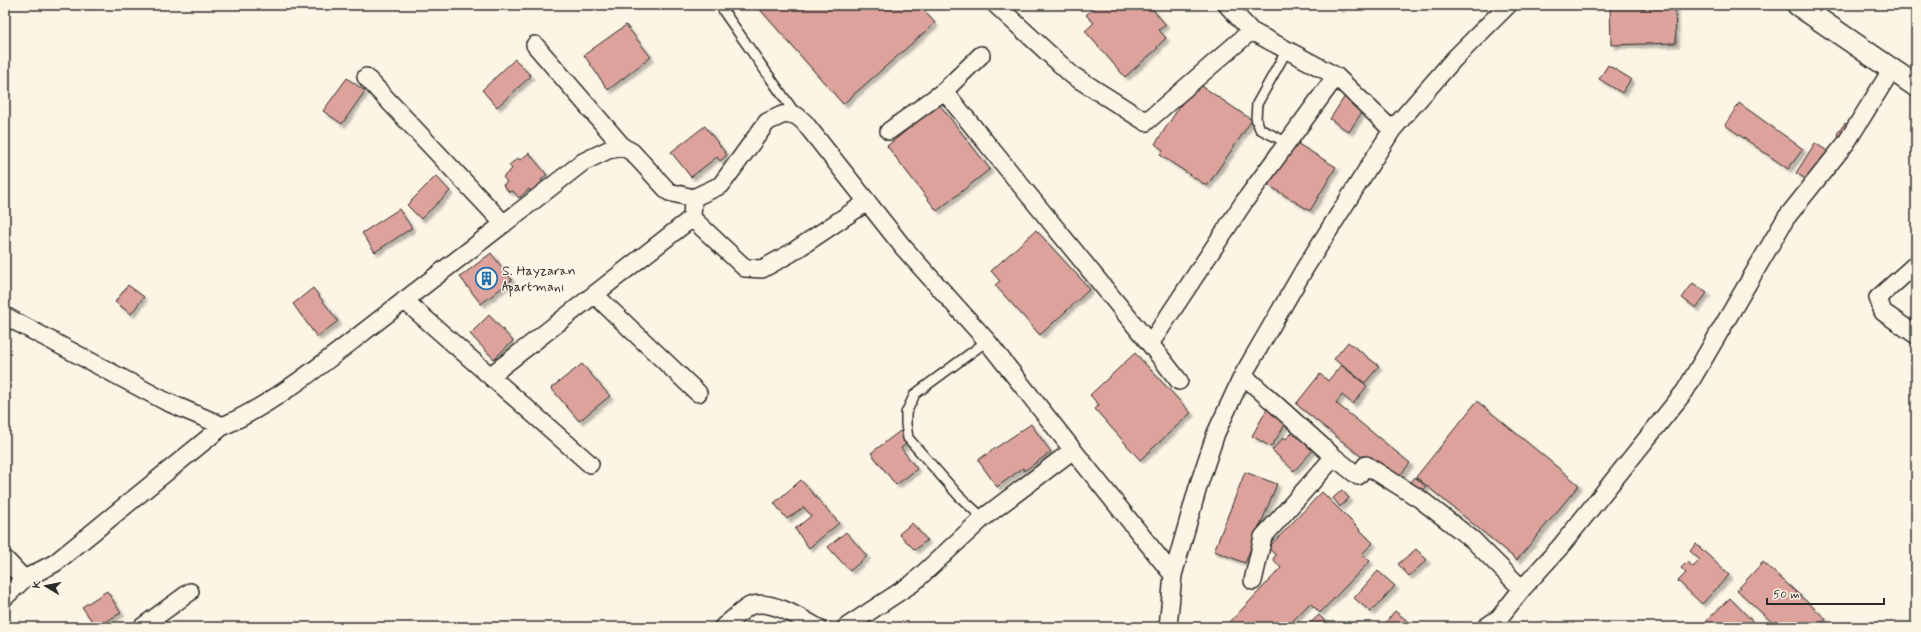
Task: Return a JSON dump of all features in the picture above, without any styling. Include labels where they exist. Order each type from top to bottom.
[{"type":"street","points":[[996,5],[1072,75],[1146,122],[1251,31]]},
{"type":"street","points":[[1227,5],[1251,31],[1336,76],[1392,130]]},
{"type":"street","points":[[1168,627],[1173,575],[1216,433],[1243,375],[1305,268],[1392,130],[1454,59],[1508,5]]},
{"type":"street","points":[[1798,5],[1916,86]]},
{"type":"street","points":[[535,45],[622,147],[632,152],[669,192],[693,198],[721,185],[767,122],[782,115],[790,114],[797,116],[903,247],[987,341],[1173,575]]},
{"type":"street","points":[[889,131],[944,91],[981,55]]},
{"type":"street","points":[[1486,627],[1499,618],[1522,589],[1560,547],[1685,391],[1786,218],[1846,143],[1892,69]]},
{"type":"street","points":[[1150,344],[1244,202],[1336,76]]},
{"type":"street","points":[[366,77],[504,224]]},
{"type":"street","points":[[944,91],[1179,381]]},
{"type":"street","points":[[5,597],[24,578],[55,563],[223,426],[249,413],[289,387],[504,224],[583,162],[608,150],[622,147]]},
{"type":"street","points":[[490,376],[692,218],[693,198]]},
{"type":"street","points":[[692,218],[745,268],[762,269],[791,253],[867,202]]},
{"type":"street","points":[[1916,264],[1878,298],[1883,312],[1916,335]]},
{"type":"street","points":[[595,295],[698,393]]},
{"type":"street","points":[[404,300],[590,464]]},
{"type":"street","points":[[5,316],[165,401],[223,426]]},
{"type":"street","points":[[1243,375],[1334,458],[1358,476],[1366,465],[1420,500],[1473,540],[1522,589]]},
{"type":"street","points":[[846,627],[913,583],[983,518],[1073,450]]},
{"type":"street","points":[[1253,580],[1263,538],[1334,458]]},
{"type":"street","points":[[5,559],[24,578]]},
{"type":"street","points":[[142,627],[190,592]]},
{"type":"street","points":[[723,627],[752,605],[766,604],[798,616],[817,627]]},
{"type":"lane","points":[[721,5],[724,12],[797,116]]},
{"type":"lane","points":[[1286,50],[1257,104],[1256,118],[1260,129],[1288,143]]},
{"type":"lane","points":[[983,518],[959,496],[908,438],[906,413],[914,394],[987,341]]},
{"type":"building","points":[[756,5],[919,5],[935,23],[843,104]]},
{"type":"building","points":[[1097,5],[1149,5],[1166,25],[1159,30],[1166,38],[1157,47],[1158,48],[1125,77],[1085,31],[1094,23],[1086,15]]},
{"type":"building","points":[[1334,5],[1343,5],[1340,9]]},
{"type":"building","points":[[1610,5],[1675,5],[1676,43],[1611,45]]},
{"type":"building","points":[[626,25],[651,57],[608,90],[584,55]]},
{"type":"building","points":[[515,59],[531,76],[497,107],[482,90]]},
{"type":"building","points":[[1608,65],[1631,79],[1622,93],[1599,79]]},
{"type":"building","points":[[347,78],[365,91],[342,124],[323,111]]},
{"type":"building","points":[[1196,82],[1252,120],[1207,186],[1160,155],[1163,150],[1155,144]]},
{"type":"building","points":[[1345,96],[1364,109],[1349,132],[1330,119]]},
{"type":"building","points":[[1739,103],[1803,149],[1788,169],[1725,125]]},
{"type":"building","points":[[939,104],[990,169],[937,211],[887,146]]},
{"type":"building","points":[[1845,123],[1853,131],[1844,141],[1837,134]]},
{"type":"building","points":[[705,126],[727,155],[720,161],[717,157],[691,177],[671,152]]},
{"type":"building","points":[[1295,142],[1336,167],[1310,211],[1268,185]]},
{"type":"building","points":[[1815,143],[1832,154],[1814,184],[1796,173]]},
{"type":"building","points":[[529,153],[547,175],[541,180],[544,184],[532,194],[529,189],[519,198],[513,191],[509,192],[503,185],[507,182],[503,177],[512,169],[509,165],[518,158],[520,160]]},
{"type":"building","points":[[436,176],[450,191],[421,219],[407,205]]},
{"type":"building","points":[[399,209],[412,228],[375,252],[362,233]]},
{"type":"building","points":[[1036,230],[1090,289],[1040,335],[995,285],[1000,281],[991,271]]},
{"type":"building","name":"S. Hayzaran Apartmanı","points":[[491,253],[512,280],[481,304],[460,277]]},
{"type":"building","points":[[1693,283],[1707,293],[1696,308],[1682,298]]},
{"type":"building","points":[[128,285],[144,297],[131,314],[115,302]]},
{"type":"building","points":[[313,288],[338,321],[317,337],[293,304]]},
{"type":"building","points":[[489,315],[513,341],[494,359],[470,334]]},
{"type":"building","points":[[1348,342],[1379,366],[1365,383],[1334,359]]},
{"type":"building","points":[[1135,353],[1191,413],[1140,460],[1095,409],[1099,405],[1090,395]]},
{"type":"building","points":[[582,364],[610,396],[579,421],[551,388]]},
{"type":"building","points":[[1341,365],[1367,386],[1353,404],[1342,395],[1336,403],[1410,463],[1394,483],[1296,404],[1320,374],[1328,381]]},
{"type":"building","points":[[1477,401],[1579,485],[1517,560],[1416,477]]},
{"type":"building","points":[[1267,409],[1285,425],[1271,447],[1252,436]]},
{"type":"building","points":[[1031,424],[1051,452],[1024,471],[1023,468],[997,487],[978,460]]},
{"type":"building","points":[[900,431],[909,442],[901,448],[917,469],[896,485],[871,453]]},
{"type":"building","points":[[1294,431],[1314,449],[1294,471],[1272,450],[1284,437],[1286,439]]},
{"type":"building","points":[[1245,472],[1277,484],[1245,563],[1214,551]]},
{"type":"building","points":[[1415,477],[1426,487],[1420,494],[1409,485]]},
{"type":"building","points":[[801,480],[839,523],[809,548],[795,529],[811,516],[804,507],[787,519],[774,503]]},
{"type":"building","points":[[1342,490],[1349,498],[1340,507],[1333,498]]},
{"type":"building","points":[[1322,492],[1373,543],[1362,554],[1370,561],[1320,613],[1310,603],[1287,627],[1231,627],[1228,624],[1281,568],[1273,559],[1276,555],[1268,548]]},
{"type":"building","points":[[912,523],[927,540],[915,550],[899,534]]},
{"type":"building","points":[[846,532],[867,556],[850,571],[828,547]]},
{"type":"building","points":[[1696,544],[1729,575],[1702,604],[1678,581],[1686,573],[1681,568],[1687,562],[1693,567],[1700,560],[1690,551]]},
{"type":"building","points":[[1416,549],[1427,560],[1409,576],[1398,564]]},
{"type":"building","points":[[1763,562],[1826,619],[1819,627],[1777,627],[1737,590]]},
{"type":"building","points":[[1378,571],[1395,586],[1371,612],[1354,598]]},
{"type":"building","points":[[107,591],[121,613],[96,627],[82,607]]},
{"type":"building","points":[[1730,598],[1758,627],[1704,627],[1702,625]]},
{"type":"building","points":[[1395,611],[1415,627],[1382,627]]},
{"type":"building","points":[[1319,615],[1327,623],[1323,627],[1306,627]]},
{"type":"place","name":"S. Hayzaran Apartmanı","points":[[486,278]]}]
